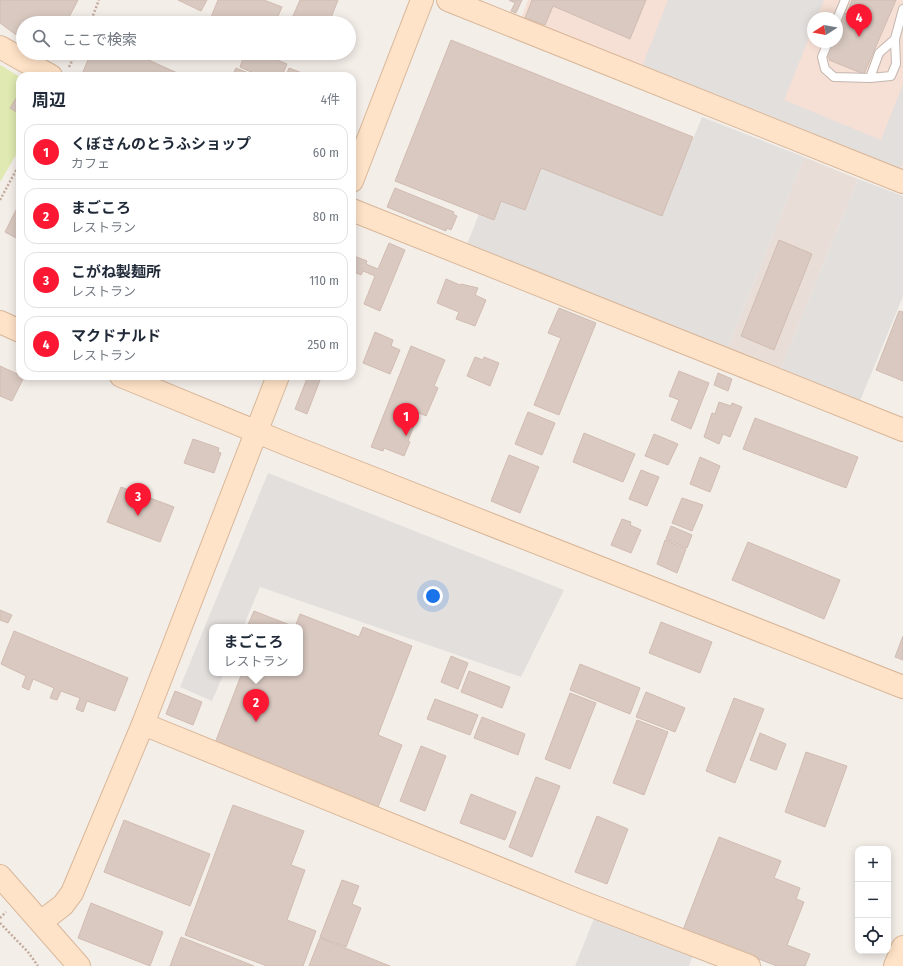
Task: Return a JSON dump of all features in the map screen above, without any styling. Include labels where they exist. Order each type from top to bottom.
[{"type":"street","points":[[356,171],[422,0]]},
{"type":"street","points":[[448,0],[903,182]]},
{"type":"street","points":[[0,47],[16,54]]},
{"type":"street","points":[[30,60],[57,72]]},
{"type":"street","points":[[356,212],[903,430]]},
{"type":"street","points":[[0,322],[16,329]]},
{"type":"street","points":[[130,380],[903,687]]},
{"type":"street","points":[[41,922],[63,905],[72,893],[143,724],[258,432],[277,380]]},
{"type":"street","points":[[143,724],[582,902],[749,966]]},
{"type":"street","points":[[0,876],[79,966]]},
{"type":"street","points":[[895,966],[903,947]]},
{"type":"lane","points":[[840,12],[844,0]]},
{"type":"lane","points":[[826,48],[822,57],[824,70],[834,77],[870,78],[891,76],[896,64],[895,39],[903,9]]},
{"type":"lane","points":[[870,78],[879,53],[895,39]]},
{"type":"path","points":[[93,16],[99,0]]},
{"type":"path","points":[[60,72],[70,60]]},
{"type":"path","points":[[0,200],[16,170]]},
{"type":"path","points":[[0,923],[38,966]]},
{"type":"shaded area","points":[[528,0],[903,0],[903,171],[521,19]]},
{"type":"shaded area","points":[[668,0],[824,0],[819,12],[807,12],[807,43],[784,100],[881,140],[903,84],[903,162],[900,170],[642,67]]},
{"type":"shaded area","points":[[702,117],[804,157],[727,349],[467,244],[479,214],[494,220],[501,201],[525,210],[541,168],[662,216]]},
{"type":"shaded area","points":[[804,157],[858,179],[781,369],[727,349]]},
{"type":"shaded area","points":[[858,179],[903,196],[903,296],[860,401],[781,369]]},
{"type":"shaded area","points":[[268,473],[564,590],[521,677],[260,587],[244,624],[209,624],[209,676],[223,676],[212,701],[180,687]]},
{"type":"shaded area","points":[[595,916],[693,955],[689,966],[575,966]]},
{"type":"green space","points":[[0,65],[16,75],[16,155],[0,182]]},
{"type":"building","points":[[0,0],[78,0],[70,16],[16,16],[16,35],[0,23]]},
{"type":"building","points":[[178,0],[207,0],[201,11]]},
{"type":"building","points":[[218,0],[264,0],[282,7],[278,16],[211,16]]},
{"type":"building","points":[[300,0],[338,0],[332,16],[293,16]]},
{"type":"building","points":[[509,0],[522,0],[516,13],[511,11],[515,3]]},
{"type":"building","points":[[532,0],[646,0],[630,39],[553,6],[545,25],[525,18]]},
{"type":"building","points":[[852,0],[896,0],[864,74],[829,60],[830,58],[823,55],[826,48],[843,48],[843,13],[847,14]]},
{"type":"building","points":[[451,40],[693,137],[662,216],[541,168],[525,210],[501,201],[494,220],[395,181]]},
{"type":"building","points":[[88,60],[149,60],[175,72],[83,72]]},
{"type":"building","points":[[242,60],[278,60],[287,64],[284,72],[251,72],[240,67]]},
{"type":"building","points":[[236,68],[246,72],[234,72]]},
{"type":"building","points":[[289,68],[300,72],[288,72]]},
{"type":"building","points":[[16,99],[16,112],[10,108]]},
{"type":"building","points":[[395,188],[454,212],[453,214],[457,216],[451,230],[447,228],[446,231],[387,207]]},
{"type":"building","points":[[16,210],[16,238],[5,232]]},
{"type":"building","points":[[779,240],[812,254],[774,350],[741,336]]},
{"type":"building","points":[[389,243],[405,250],[380,311],[364,304],[375,276],[363,271],[361,275],[356,273],[356,257],[367,261],[366,264],[378,269]]},
{"type":"building","points":[[446,279],[460,285],[478,288],[475,295],[486,300],[475,326],[456,319],[459,312],[437,303]]},
{"type":"building","points":[[559,308],[596,323],[559,415],[534,405],[561,338],[548,333]]},
{"type":"building","points":[[899,311],[903,312],[903,381],[876,370]]},
{"type":"building","points":[[375,332],[393,340],[391,346],[400,350],[390,374],[363,363]]},
{"type":"building","points":[[411,346],[445,360],[434,386],[438,388],[426,416],[419,413],[404,456],[384,448],[383,451],[371,447]]},
{"type":"building","points":[[475,357],[483,360],[484,357],[499,363],[490,386],[467,376]]},
{"type":"building","points":[[0,366],[16,373],[16,380],[22,380],[12,401],[0,396]]},
{"type":"building","points":[[679,371],[709,383],[691,429],[671,420],[679,400],[669,396]]},
{"type":"building","points":[[718,373],[732,379],[728,391],[714,385]]},
{"type":"building","points":[[306,380],[320,380],[307,414],[295,409]]},
{"type":"building","points":[[719,402],[731,406],[732,403],[742,407],[730,437],[723,434],[719,444],[704,437],[712,413],[715,414]]},
{"type":"building","points":[[528,412],[555,423],[542,455],[515,444]]},
{"type":"building","points":[[755,418],[858,457],[846,488],[743,449]]},
{"type":"building","points":[[584,433],[635,454],[623,482],[573,462]]},
{"type":"building","points":[[654,434],[678,444],[668,465],[645,456]]},
{"type":"building","points":[[193,439],[219,448],[218,452],[221,453],[214,473],[184,463]]},
{"type":"building","points":[[509,455],[539,467],[520,513],[491,501]]},
{"type":"building","points":[[700,457],[720,466],[710,492],[690,484]]},
{"type":"building","points":[[641,470],[659,477],[647,506],[629,499]]},
{"type":"building","points":[[121,487],[174,507],[160,542],[107,522]]},
{"type":"building","points":[[682,498],[703,505],[692,531],[672,523]]},
{"type":"building","points":[[622,519],[631,522],[630,525],[641,530],[631,553],[611,545]]},
{"type":"building","points":[[671,526],[692,535],[687,548],[666,539]]},
{"type":"building","points":[[665,540],[686,549],[677,573],[657,564]]},
{"type":"building","points":[[748,542],[840,580],[824,619],[732,580]]},
{"type":"building","points":[[0,610],[12,615],[8,623],[0,620]]},
{"type":"building","points":[[254,611],[287,624],[248,624]]},
{"type":"building","points":[[300,614],[359,637],[363,627],[412,646],[378,735],[402,745],[378,807],[215,743],[241,676],[303,676],[303,624],[296,624]]},
{"type":"building","points":[[661,622],[712,642],[700,673],[649,653]]},
{"type":"building","points":[[14,631],[128,678],[115,711],[87,701],[83,712],[76,709],[80,698],[61,691],[57,700],[50,698],[54,688],[33,679],[29,690],[22,687],[26,676],[1,664]]},
{"type":"building","points":[[903,636],[903,660],[895,657]]},
{"type":"building","points":[[451,656],[468,663],[458,689],[441,682]]},
{"type":"building","points":[[580,664],[640,688],[630,714],[570,690]]},
{"type":"building","points":[[469,671],[510,687],[502,708],[461,692]]},
{"type":"building","points":[[175,691],[202,702],[193,725],[166,714]]},
{"type":"building","points":[[646,692],[685,708],[675,732],[636,717]]},
{"type":"building","points":[[570,693],[596,703],[570,769],[545,759]]},
{"type":"building","points":[[734,698],[764,709],[735,783],[706,771]]},
{"type":"building","points":[[435,699],[478,715],[470,735],[427,719]]},
{"type":"building","points":[[482,717],[525,734],[518,755],[474,738]]},
{"type":"building","points":[[637,720],[668,732],[644,795],[613,783]]},
{"type":"building","points":[[760,733],[786,744],[776,770],[750,760]]},
{"type":"building","points":[[421,746],[446,756],[425,811],[400,801]]},
{"type":"building","points":[[806,752],[847,766],[825,827],[785,812]]},
{"type":"building","points":[[536,777],[560,786],[532,857],[509,847]]},
{"type":"building","points":[[471,794],[516,812],[505,840],[460,823]]},
{"type":"building","points":[[233,805],[304,831],[291,865],[305,870],[287,920],[316,931],[303,966],[267,966],[185,935]]},
{"type":"building","points":[[597,816],[628,829],[607,884],[575,872]]},
{"type":"building","points":[[124,820],[210,854],[190,906],[104,872]]},
{"type":"building","points":[[719,837],[781,861],[774,878],[800,888],[796,899],[804,902],[787,945],[810,954],[805,966],[777,966],[683,930]]},
{"type":"building","points":[[342,880],[359,886],[352,904],[361,908],[346,947],[320,937]]},
{"type":"building","points":[[91,903],[163,932],[150,966],[78,938]]},
{"type":"building","points":[[181,937],[254,966],[170,966]]},
{"type":"building","points":[[320,938],[390,966],[309,966]]},
{"type":"place","name":"マクドナルド","points":[[859,37]]},
{"type":"place","name":"くぼさんのとうふショップ","points":[[406,436]]},
{"type":"place","name":"こがね製麺所","points":[[138,516]]},
{"type":"place","name":"まごころ","points":[[256,722]]}]
